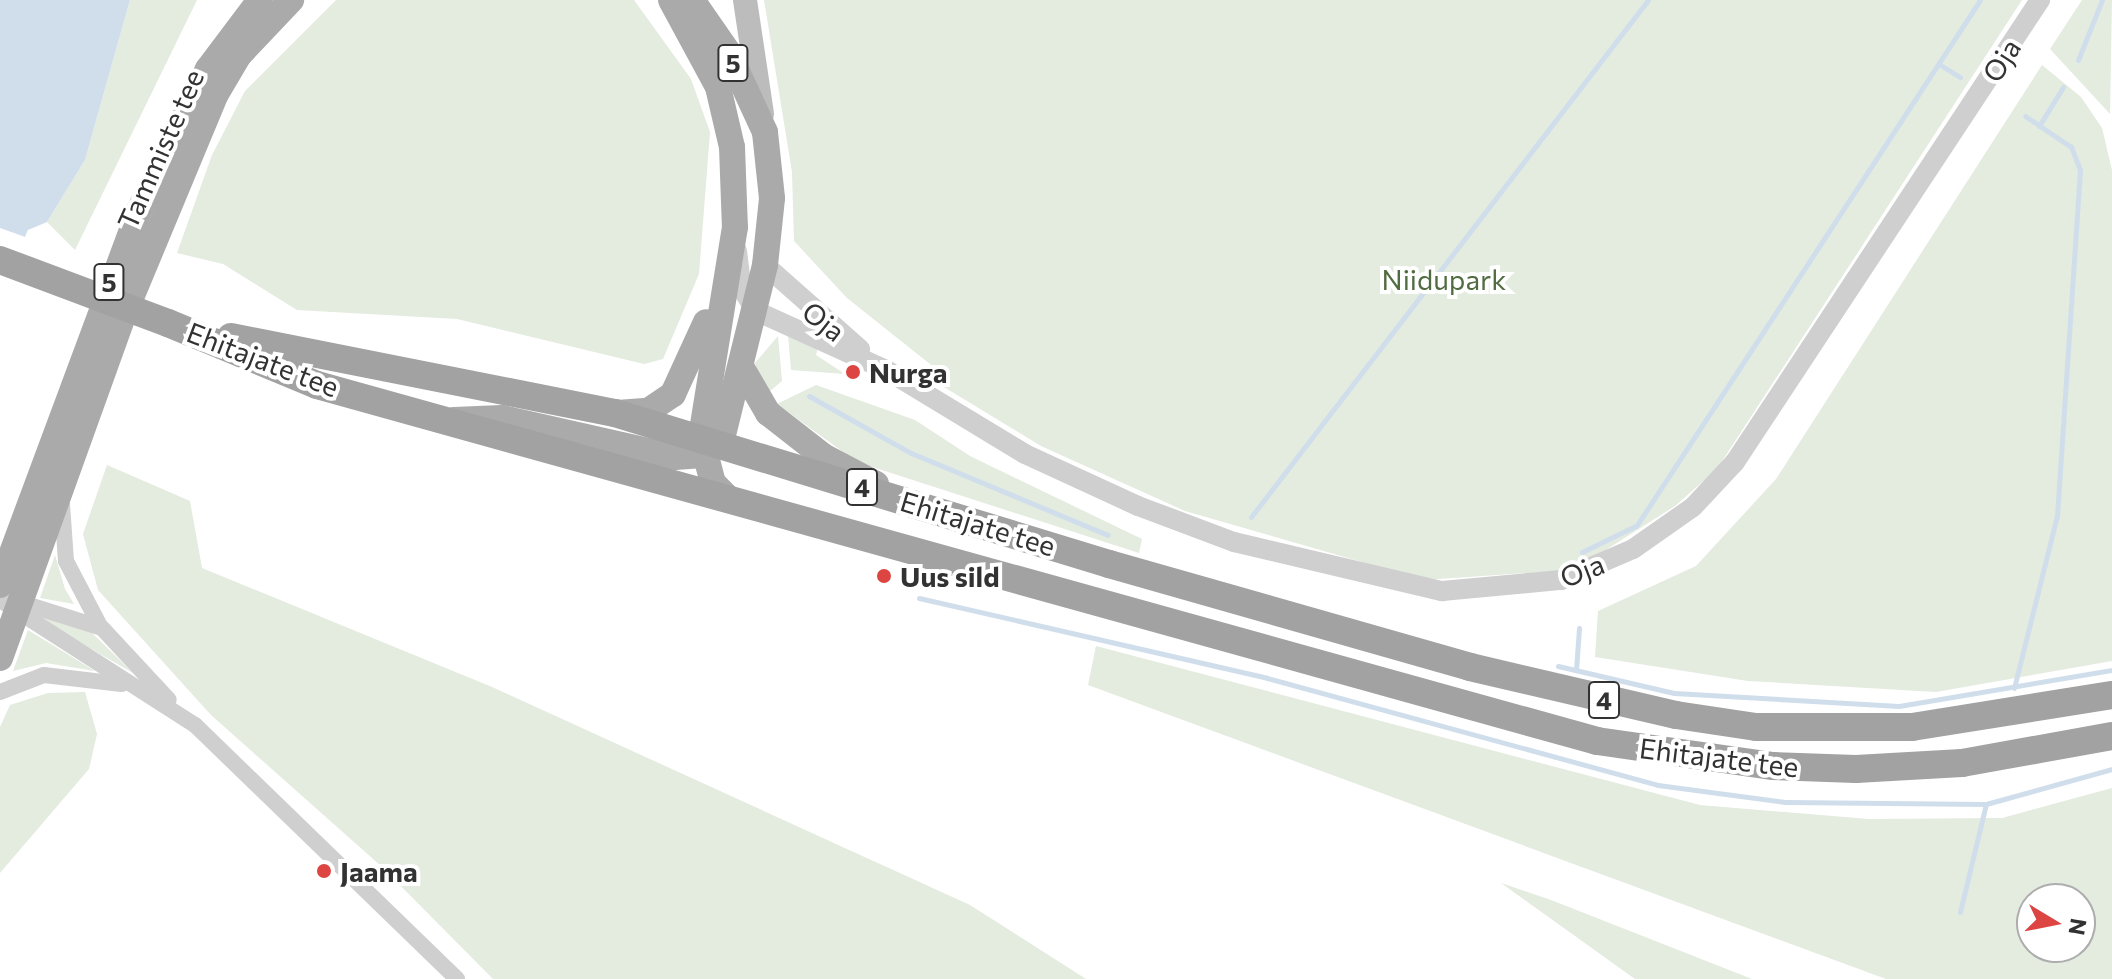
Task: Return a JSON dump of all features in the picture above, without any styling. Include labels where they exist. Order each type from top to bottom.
[{"type":"highway","name":"4","points":[[0,260],[168,323]]},
{"type":"highway","name":"Ehitajate tee","points":[[168,323],[615,413],[709,445],[1109,564],[1576,694],[1756,727],[1912,727],[2112,695]]},
{"type":"highway","name":"Ehitajate tee","points":[[168,323],[317,385],[453,420],[1487,712],[1668,754],[1856,769],[1962,763],[2112,736]]},
{"type":"main road","name":"Tammiste tee","points":[[0,585],[140,209],[208,69],[260,0]]},
{"type":"main road","name":"Tammiste tee","points":[[0,658],[10,603],[62,495],[123,317],[216,94],[239,55],[291,0]]},
{"type":"main road","name":"5","points":[[671,0],[700,44],[727,118],[735,227],[709,445]]},
{"type":"main road","name":"5","points":[[692,0],[728,52],[765,132],[772,198],[765,265],[743,370],[709,445]]},
{"type":"main road","points":[[745,0],[765,132]]},
{"type":"main road","points":[[615,413],[648,411],[673,394],[696,352],[735,227]]},
{"type":"main road","points":[[743,370],[762,408],[839,465],[874,483],[1084,547],[1109,564]]},
{"type":"main road","points":[[453,420],[502,418],[625,450],[709,445],[713,483],[730,500]]},
{"type":"street","name":"Oja","points":[[756,311],[888,371],[1025,454],[1234,542],[1442,591],[1561,580],[1633,549],[1693,507],[1735,462],[2040,0]]},
{"type":"street","points":[[735,227],[742,289],[756,311]]},
{"type":"street","name":"Oja","points":[[765,265],[888,371]]},
{"type":"street","points":[[62,495],[66,561],[102,628],[177,711],[457,979]]},
{"type":"street","points":[[10,603],[102,628]]},
{"type":"street","points":[[10,603],[177,711]]},
{"type":"street","points":[[0,692],[44,675],[139,687]]},
{"type":"green space","points":[[130,0],[197,0],[75,250],[47,222],[85,160]]},
{"type":"green space","points":[[336,0],[634,0],[691,79],[710,132],[699,274],[663,359],[644,364],[457,319],[297,310],[223,264],[177,253],[212,155],[245,91]]},
{"type":"green space","name":"Niidupark","points":[[764,0],[2022,0],[1717,469],[1675,506],[1593,558],[1557,571],[1424,580],[1185,511],[1041,446],[939,384],[940,372],[847,298],[794,241],[792,172]]},
{"type":"green space","points":[[2082,0],[2112,0],[2110,114],[2050,49]]},
{"type":"green space","points":[[2042,65],[2081,97],[2102,128],[2112,170],[2112,661],[1936,692],[1748,681],[1595,657],[1598,611],[1696,566],[1776,479]]},
{"type":"green space","points":[[788,335],[818,347],[816,355],[845,374],[791,370]]},
{"type":"green space","points":[[778,336],[782,381],[763,397],[755,363]]},
{"type":"green space","points":[[816,385],[915,420],[970,456],[1142,539],[1139,553],[857,462],[777,404]]},
{"type":"green space","points":[[107,465],[190,501],[202,568],[492,687],[970,905],[1086,979],[493,979],[381,866],[211,715],[98,590],[83,534]]},
{"type":"green space","points":[[55,555],[65,589],[74,604],[40,598]]},
{"type":"green space","points":[[37,611],[89,630],[133,673],[36,617]]},
{"type":"green space","points":[[28,630],[95,671],[46,663],[13,671]]},
{"type":"green space","points":[[1096,646],[1700,805],[1869,819],[2002,818],[2112,788],[2112,979],[1886,979],[1088,685]]},
{"type":"green space","points":[[85,692],[97,734],[89,769],[0,873],[0,727],[10,705],[48,693]]},
{"type":"green space","points":[[1501,883],[1551,900],[1752,979],[1635,979]]},
{"type":"water","points":[[0,0],[130,0],[85,160],[47,222],[28,230],[0,292]]},
{"type":"pier","points":[[0,228],[28,238],[0,296]]},
{"type":"waterway","points":[[1251,517],[1648,0]]},
{"type":"waterway","points":[[1582,552],[1637,525],[1980,0]]},
{"type":"waterway","points":[[2078,60],[2102,0]]},
{"type":"waterway","points":[[1939,64],[1960,77]]},
{"type":"waterway","points":[[2039,126],[2063,87]]},
{"type":"waterway","points":[[2014,688],[2057,516],[2080,170],[2071,147],[2025,116]]},
{"type":"waterway","points":[[809,396],[911,453],[1108,535]]},
{"type":"waterway","points":[[919,598],[1267,678],[1658,785],[1785,802],[1986,804],[2112,769]]},
{"type":"waterway","points":[[1576,670],[1579,628]]},
{"type":"waterway","points":[[1558,666],[1674,693],[1899,706],[2112,670]]},
{"type":"waterway","points":[[1960,912],[1986,804]]},
{"type":"place","name":"Nurga","points":[[853,372]]},
{"type":"place","name":"Uus sild","points":[[884,576]]},
{"type":"place","name":"Jaama","points":[[324,871]]}]
